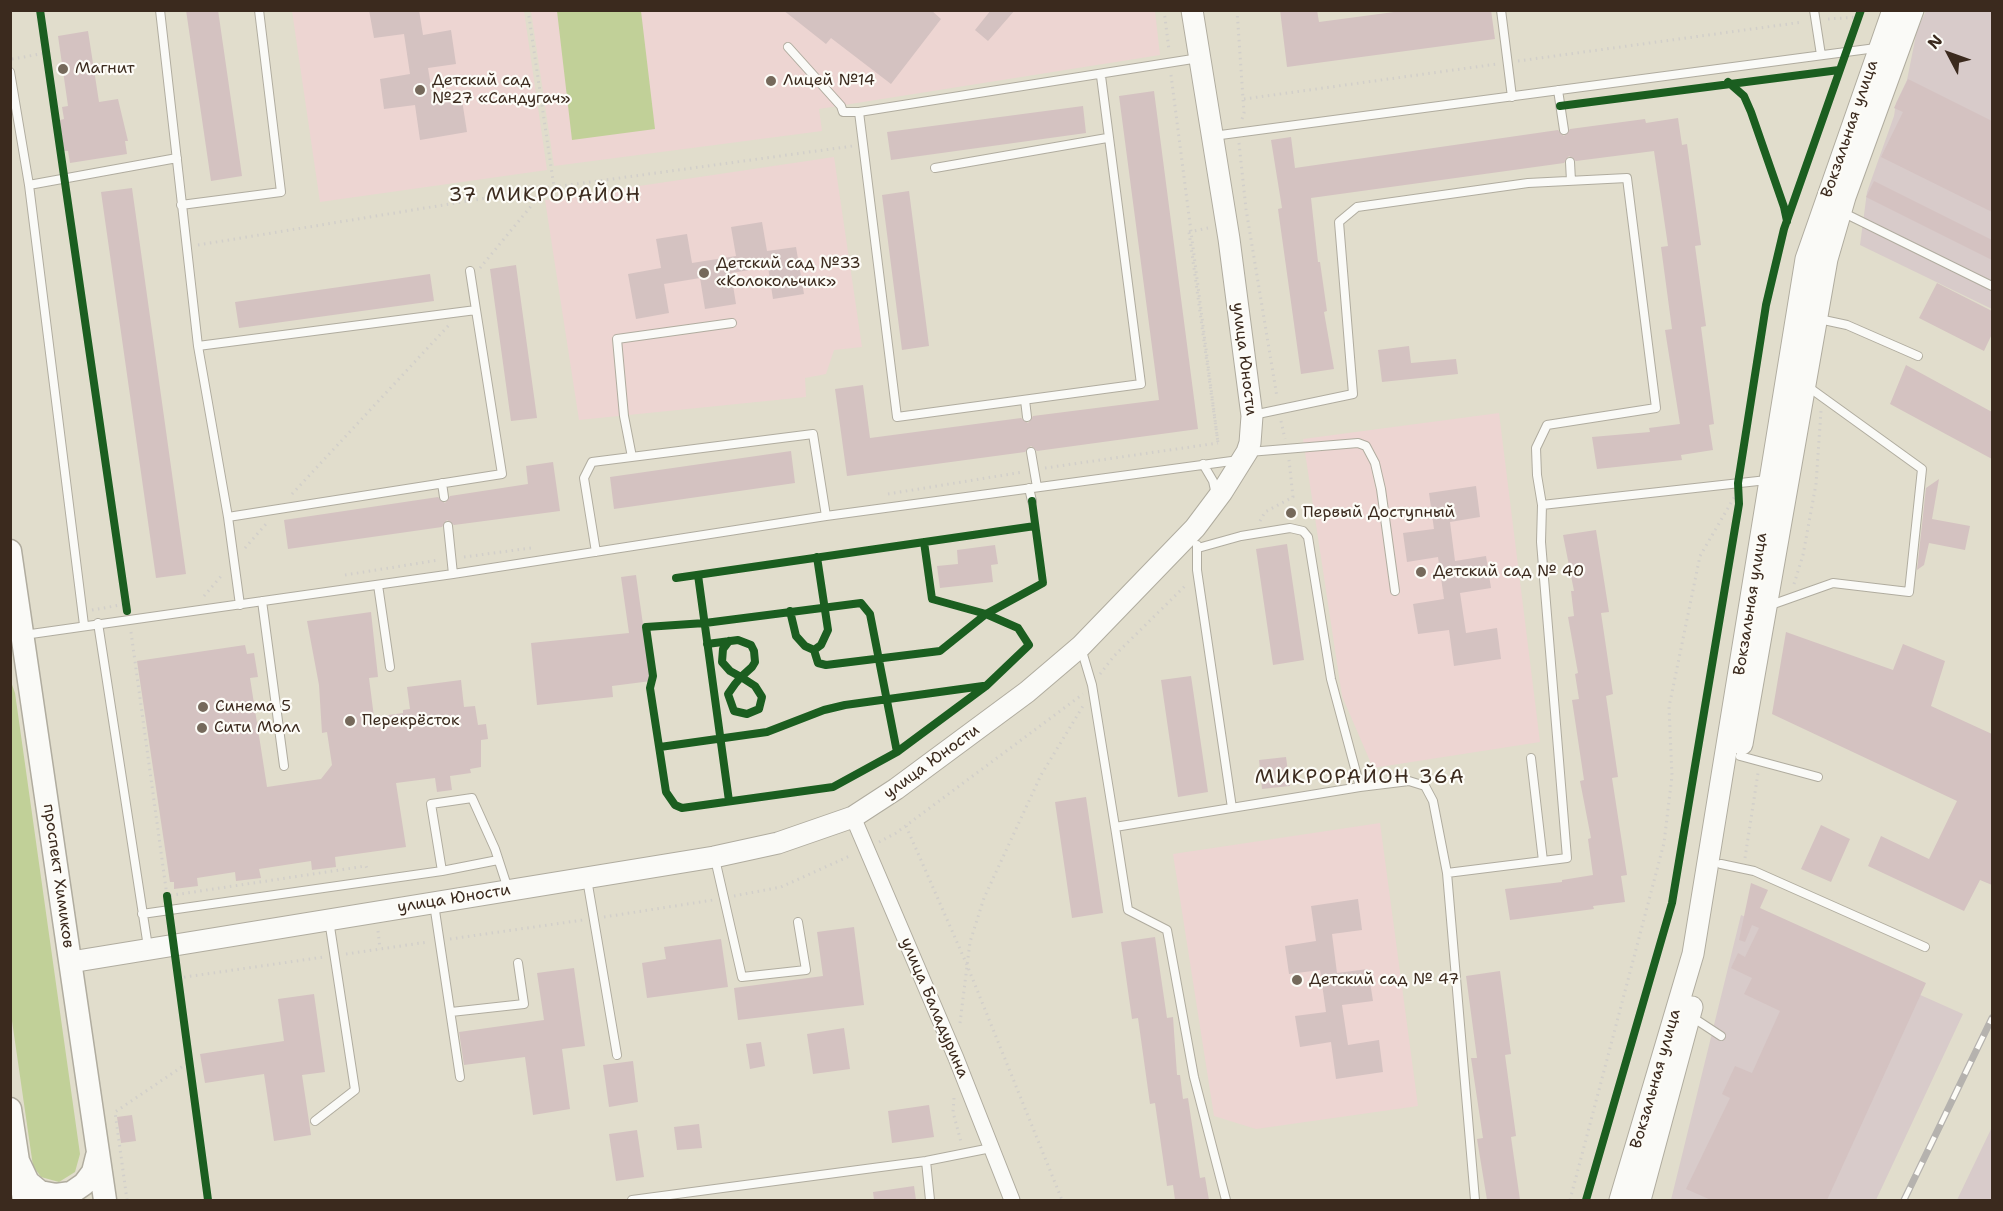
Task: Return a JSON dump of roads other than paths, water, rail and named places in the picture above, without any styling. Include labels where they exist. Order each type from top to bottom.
[{"type":"main road","name":"улица Юности","points":[[71,962],[714,857],[778,843],[853,817],[896,789],[1027,692],[1081,646],[1196,538],[1216,500],[1245,456],[1252,416],[1213,136],[1192,10]]},
{"type":"main road","name":"Вокзальная улица","points":[[1640,1200],[1707,944],[1767,606],[1806,259],[1893,10]]},
{"type":"main road","name":"Вокзальная улица","points":[[1620,1200],[1693,954],[1780,480],[1805,385],[1827,259],[1841,211],[1912,10]]},
{"type":"main road","name":"проспект Химиков","points":[[10,551],[105,1200]]},
{"type":"main road","points":[[10,1109],[24,1200]]},
{"type":"main road","points":[[18,1161],[24,1177],[34,1188],[48,1194],[63,1195],[78,1189],[90,1179],[96,1164],[97,1149]]},
{"type":"street","name":"улица Баладурина","points":[[853,817],[952,1048],[1012,1200]]},
{"type":"lane","points":[[160,10],[198,346],[228,517],[240,605]]},
{"type":"lane","points":[[181,205],[281,192],[260,10]]},
{"type":"lane","points":[[1501,10],[1512,97]]},
{"type":"lane","points":[[1814,10],[1821,55]]},
{"type":"lane","points":[[788,47],[841,106],[843,112],[858,112],[1101,76],[1199,58]]},
{"type":"lane","points":[[1213,136],[1878,48]]},
{"type":"lane","points":[[10,72],[29,185],[84,625]]},
{"type":"lane","points":[[858,112],[897,417],[1141,384],[1107,138],[1101,76]]},
{"type":"lane","points":[[1558,90],[1564,130]]},
{"type":"lane","points":[[935,168],[1107,138]]},
{"type":"lane","points":[[29,185],[177,158]]},
{"type":"lane","points":[[1570,162],[1571,180]]},
{"type":"lane","points":[[1252,416],[1353,393],[1339,222],[1357,207],[1528,183],[1628,178],[1656,408],[1547,425],[1536,448],[1537,475],[1542,505],[1541,542],[1568,858],[1447,873]]},
{"type":"lane","points":[[1841,211],[1992,286]]},
{"type":"lane","points":[[228,517],[502,474],[470,272]]},
{"type":"lane","points":[[198,346],[476,310]]},
{"type":"lane","points":[[1817,318],[1846,325],[1918,356]]},
{"type":"lane","points":[[632,457],[624,416],[617,339],[732,323]]},
{"type":"lane","points":[[1767,606],[1833,583],[1909,592],[1922,469],[1805,385]]},
{"type":"lane","points":[[1025,400],[1027,417]]},
{"type":"lane","points":[[596,552],[584,478],[591,462],[813,434],[826,516]]},
{"type":"lane","points":[[23,635],[453,574],[826,516],[1203,464],[1245,456],[1358,443],[1366,446],[1375,463],[1381,489],[1395,591]]},
{"type":"lane","points":[[1031,452],[1032,501]]},
{"type":"lane","points":[[1203,464],[1213,481],[1216,500]]},
{"type":"lane","points":[[1542,505],[1780,480]]},
{"type":"lane","points":[[442,483],[444,496]]},
{"type":"lane","points":[[448,526],[453,574]]},
{"type":"lane","points":[[1232,808],[1197,570],[1196,538],[1241,536],[1290,528],[1303,531],[1308,537],[1330,679],[1360,787]]},
{"type":"lane","points":[[378,585],[390,667]]},
{"type":"lane","points":[[262,601],[284,766]]},
{"type":"lane","points":[[98,623],[148,950]]},
{"type":"lane","points":[[1081,646],[1092,685],[1128,910],[1167,930],[1194,1077],[1227,1200]]},
{"type":"lane","points":[[1740,756],[1818,777]]},
{"type":"lane","points":[[1532,758],[1543,861]]},
{"type":"lane","points":[[1115,827],[1360,787],[1409,781],[1425,786],[1433,801],[1447,873],[1475,1200]]},
{"type":"lane","points":[[442,870],[431,804],[472,798],[509,890]]},
{"type":"lane","points":[[714,857],[742,977],[806,970],[798,922]]},
{"type":"lane","points":[[142,914],[498,860]]},
{"type":"lane","points":[[1721,864],[1754,871],[1925,947]]},
{"type":"lane","points":[[587,878],[617,1055]]},
{"type":"lane","points":[[434,903],[460,1077]]},
{"type":"lane","points":[[315,1121],[355,1090],[328,919]]},
{"type":"lane","points":[[451,1012],[524,1004],[518,963]]},
{"type":"lane","points":[[1689,1016],[1721,1036]]},
{"type":"lane","points":[[632,1200],[926,1161],[991,1148]]},
{"type":"lane","points":[[926,1161],[930,1200]]},
{"type":"railway","points":[[1904,1200],[1992,1018]]},
{"type":"place","name":"Магнит","points":[[63,69]]},
{"type":"place","name":"Лицей №14","points":[[771,81]]},
{"type":"place","name":"Детский сад №27 «Сандугач»","points":[[420,90]]},
{"type":"place","name":"Детский сад №33 «Колокольчик»","points":[[704,273]]},
{"type":"place","name":"Первый Доступный","points":[[1291,513]]},
{"type":"place","name":"Детский сад № 40","points":[[1421,572]]},
{"type":"place","name":"Синема 5","points":[[203,707]]},
{"type":"place","name":"Перекрёсток","points":[[350,721]]},
{"type":"place","name":"Сити Молл","points":[[202,728]]},
{"type":"place","name":"Детский сад № 47","points":[[1297,980]]},
{"type":"district","name":"37 МИКРОРАЙОН","points":[[545,196]]},
{"type":"district","name":"МИКРОРАЙОН 36А","points":[[1360,778]]}]
